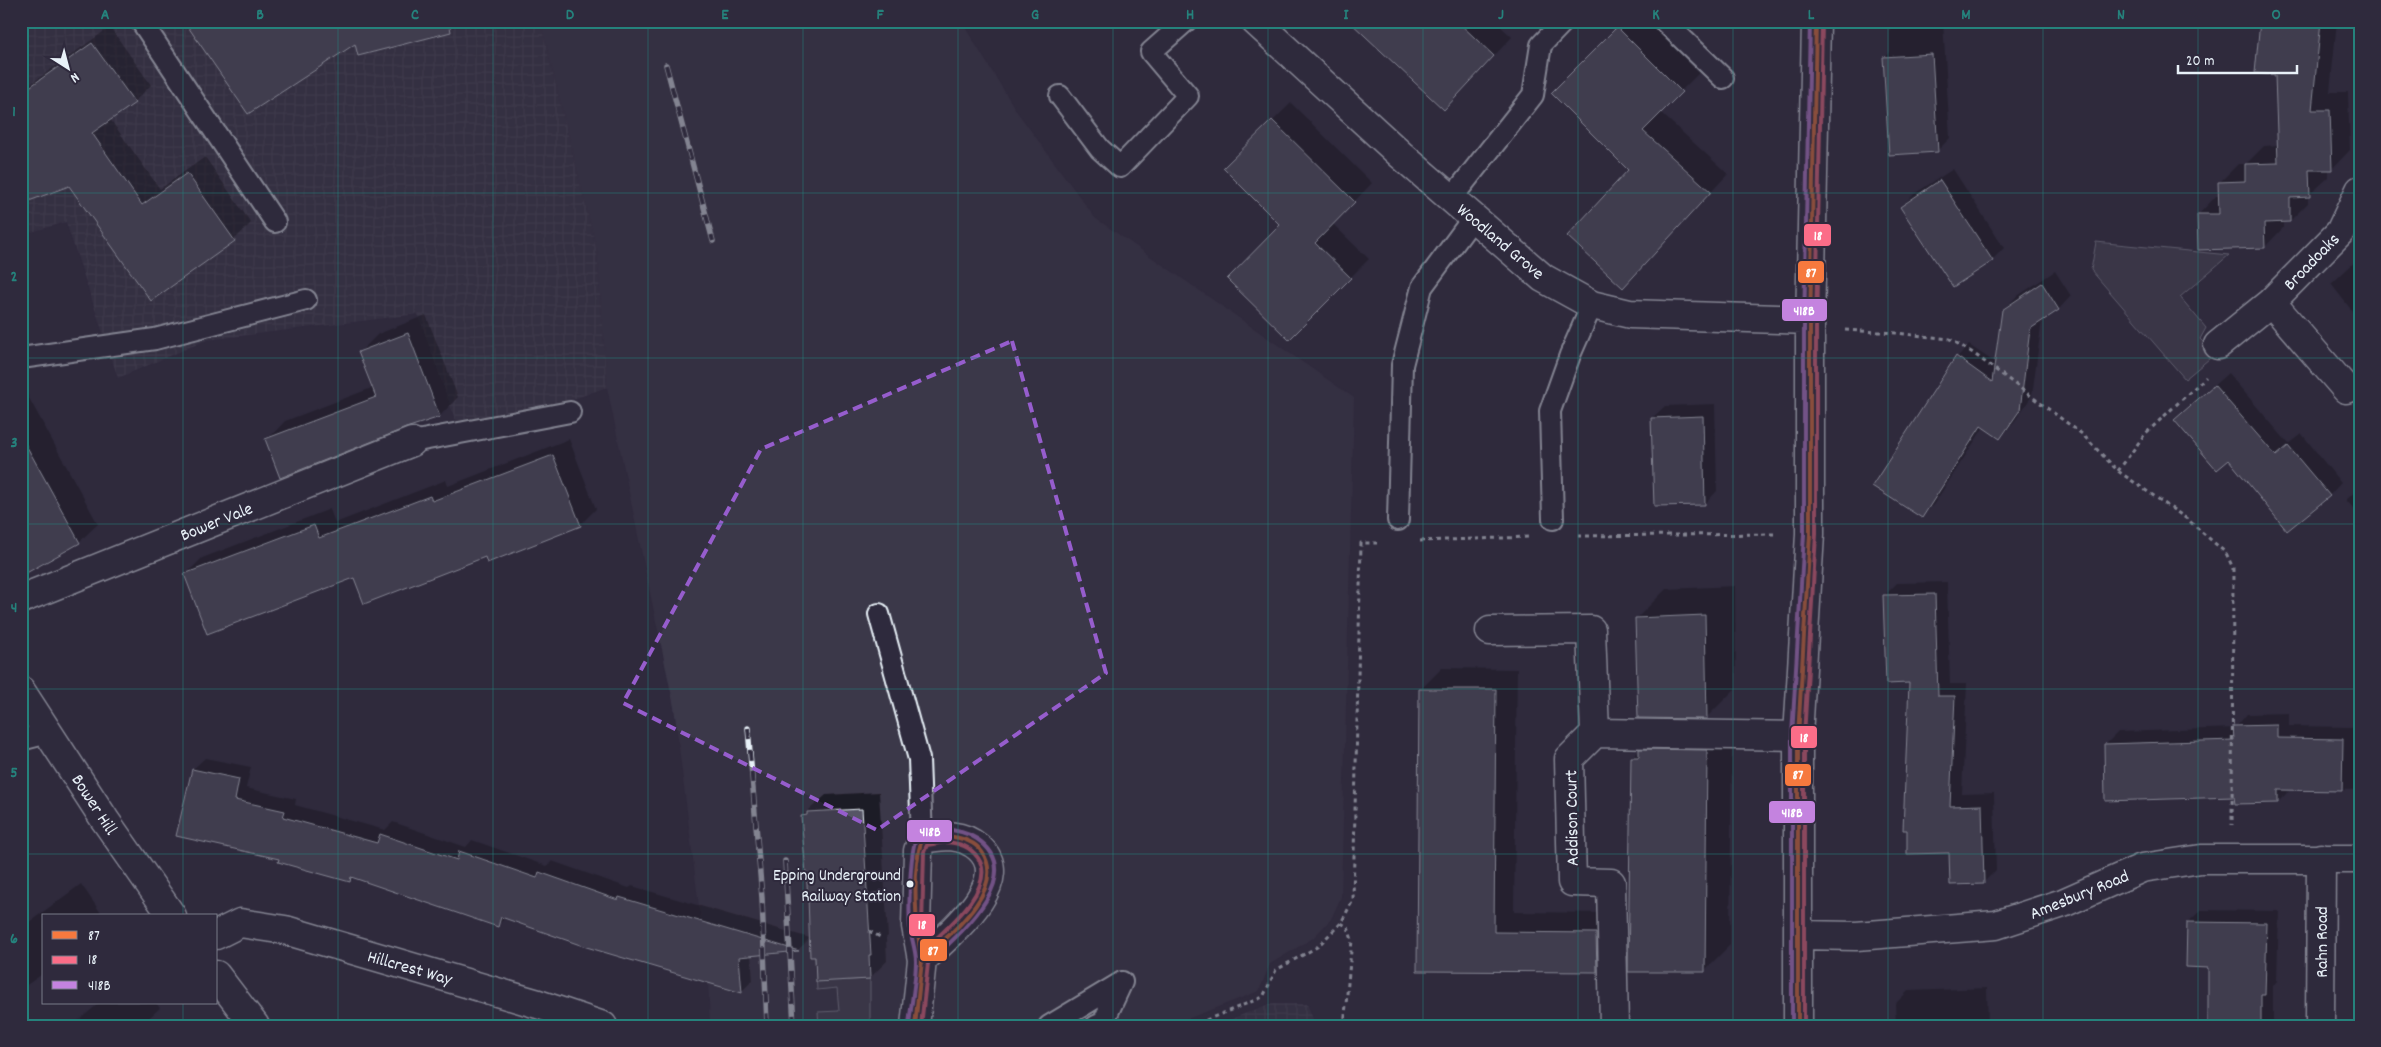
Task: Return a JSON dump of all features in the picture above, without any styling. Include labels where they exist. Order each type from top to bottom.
[{"type":"street","points":[[1798,1026],[1798,736],[1810,534],[1810,324],[1816,21]]},
{"type":"street","name":"Woodland Grove","points":[[1259,22],[1451,199],[1543,278],[1592,305],[1630,314],[1810,324]]},
{"type":"street","name":"Broadoaks","points":[[2218,345],[2271,302],[2340,232],[2360,190]]},
{"type":"street","name":"Broadoaks","points":[[2271,302],[2346,389]]},
{"type":"street","name":"Bower Vale","points":[[21,599],[412,442]]},
{"type":"street","points":[[1490,631],[1591,630],[1595,733],[1798,736]]},
{"type":"street","name":"Bower Hill","points":[[21,691],[105,820],[171,914]]},
{"type":"street","name":"Addison Court","points":[[1595,733],[1569,759],[1572,882],[1611,884],[1614,1026]]},
{"type":"street","points":[[915,1026],[922,960],[916,926],[918,851],[922,840],[945,835],[969,839],[987,855],[991,868],[988,888],[972,911],[922,960]]},
{"type":"street","name":"Rahn Road","points":[[2320,1026],[2321,858]]},
{"type":"street","name":"Amesbury Road","points":[[1798,935],[1856,936],[1996,926],[2063,903],[2142,868],[2201,859],[2360,859]]},
{"type":"street","name":"Hillcrest Way","points":[[218,934],[240,923],[285,930],[538,1004],[603,1026]]},
{"type":"street","points":[[218,978],[255,1026]]},
{"type":"lane","points":[[141,21],[275,222]]},
{"type":"lane","points":[[1060,96],[1100,150],[1120,167],[1188,96],[1151,52],[1186,21]]},
{"type":"lane","points":[[1451,199],[1533,95],[1541,45],[1564,21]]},
{"type":"lane","points":[[1664,21],[1723,78]]},
{"type":"lane","points":[[1398,520],[1402,365],[1422,287],[1473,218]]},
{"type":"lane","points":[[21,358],[155,340],[306,300]]},
{"type":"lane","points":[[1553,519],[1550,410],[1570,355],[1592,305]]},
{"type":"lane","points":[[412,442],[570,412]]},
{"type":"lane","points":[[879,614],[920,759],[922,840]]},
{"type":"lane","points":[[21,740],[48,732]]},
{"type":"lane","points":[[1049,1026],[1122,982],[1103,1022],[1096,1026]]},
{"type":"path","points":[[1810,324],[1950,339],[1973,353],[2082,434],[2118,471],[2187,519],[2226,553],[2232,568],[2232,859]]},
{"type":"path","points":[[2118,471],[2145,434],[2207,376]]},
{"type":"path","points":[[1575,536],[1810,534]]},
{"type":"path","points":[[1419,541],[1536,537]]},
{"type":"path","points":[[1191,1026],[1263,997],[1276,970],[1317,947],[1341,924],[1353,900],[1361,543],[1380,542]]},
{"type":"path","points":[[1341,924],[1348,928],[1352,940],[1344,1026]]},
{"type":"highlighted area","points":[[1012,341],[1106,673],[877,830],[623,703],[761,449]]},
{"type":"shaded area","points":[[21,21],[540,21],[597,252],[607,387],[462,439],[418,314],[207,340],[118,378],[66,222],[21,235]]},
{"type":"shaded area","points":[[540,21],[961,21],[1017,112],[1095,218],[1354,398],[1341,897],[1331,919],[1313,938],[1270,964],[1259,991],[1169,1026],[710,1026],[708,978],[674,707],[607,387],[597,252]]},
{"type":"shaded area","points":[[2096,242],[2229,255],[2180,297],[2206,328],[2200,339],[2215,354],[2185,379],[2091,270]]},
{"type":"shaded area","points":[[847,956],[848,980],[870,979],[870,1026],[819,1026],[818,1012],[839,1011],[837,988],[817,990],[815,957]]},
{"type":"shaded area","points":[[1269,1004],[1307,1004],[1316,1026],[1214,1026]]},
{"type":"building","points":[[184,21],[449,21],[451,32],[358,56],[355,44],[248,114]]},
{"type":"building","points":[[1349,21],[1457,21],[1494,56],[1444,110]]},
{"type":"building","points":[[2260,21],[2321,21],[2312,110],[2330,110],[2332,170],[2309,170],[2310,197],[2290,198],[2290,222],[2264,223],[2265,248],[2198,250],[2197,214],[2219,214],[2218,182],[2245,181],[2245,164],[2278,163],[2275,75],[2255,73]]},
{"type":"building","points":[[1617,27],[1682,92],[1643,131],[1711,192],[1623,288],[1567,236],[1628,170],[1551,93]]},
{"type":"building","points":[[92,43],[135,103],[92,133],[142,205],[187,173],[235,241],[151,301],[69,186],[21,204],[21,93]]},
{"type":"building","points":[[1932,54],[1938,152],[1889,155],[1883,57]]},
{"type":"building","points":[[1272,120],[1355,202],[1315,243],[1351,278],[1289,340],[1227,279],[1280,225],[1223,168]]},
{"type":"building","points":[[1940,180],[1993,261],[1953,287],[1900,207]]},
{"type":"building","points":[[2042,283],[2059,310],[2030,329],[2020,410],[2000,439],[1981,426],[1922,518],[1872,486],[1956,356],[1992,382],[2002,310]]},
{"type":"building","points":[[408,333],[440,417],[406,428],[280,478],[265,439],[376,397],[358,352]]},
{"type":"building","points":[[2214,385],[2276,456],[2288,446],[2330,496],[2287,531],[2229,460],[2217,470],[2174,420]]},
{"type":"building","points":[[1703,416],[1705,505],[1654,506],[1651,418]]},
{"type":"building","points":[[21,436],[80,543],[21,576]]},
{"type":"building","points":[[553,455],[581,526],[487,563],[485,557],[364,604],[354,578],[207,634],[184,574],[314,525],[319,538],[430,496],[432,501]]},
{"type":"building","points":[[1935,594],[1938,696],[1955,696],[1950,806],[1982,805],[1984,884],[1950,885],[1949,853],[1907,854],[1907,830],[1903,830],[1909,683],[1886,684],[1883,595]]},
{"type":"building","points":[[1705,615],[1707,719],[1638,718],[1635,618]]},
{"type":"building","points":[[1419,689],[1496,689],[1494,932],[1596,933],[1597,972],[1417,971]]},
{"type":"building","points":[[2277,725],[2277,738],[2343,739],[2342,791],[2278,790],[2278,803],[2235,804],[2234,797],[2105,801],[2104,744],[2234,740],[2233,726]]},
{"type":"building","points":[[1639,749],[1707,750],[1705,972],[1628,972],[1631,757],[1639,757]]},
{"type":"building","points":[[192,769],[239,779],[235,800],[285,811],[283,817],[377,843],[380,834],[457,860],[459,851],[537,878],[539,872],[618,900],[619,897],[799,951],[739,957],[742,993],[583,946],[501,917],[498,927],[351,877],[350,882],[278,862],[279,859],[176,836]]},
{"type":"building","points":[[862,809],[871,955],[869,955],[870,979],[816,982],[815,957],[810,957],[808,896],[801,816],[807,815],[807,812]]},
{"type":"building","points":[[2187,922],[2267,923],[2265,995],[2261,995],[2261,1026],[2208,1026],[2208,968],[2186,967]]},
{"type":"railway","points":[[666,65],[713,241]]},
{"type":"railway","points":[[748,728],[762,898],[767,1026]]},
{"type":"railway","points":[[785,861],[794,1026]]},
{"type":"transit line","name":"418B","points":[[1792,1026],[1792,736],[1804,534],[1804,328],[1810,21]]},
{"type":"transit line","name":"87","points":[[1798,1026],[1798,736],[1810,534],[1810,328],[1816,21]]},
{"type":"transit line","name":"18","points":[[1804,1026],[1804,736],[1816,534],[1816,328],[1822,21]]},
{"type":"transit line","name":"418B","points":[[909,1025],[916,969],[910,927],[910,878],[913,850],[919,834],[942,830],[958,831],[977,839],[992,854],[996,870],[993,887],[983,905],[970,922],[928,963]]},
{"type":"transit line","name":"87","points":[[945,836],[966,840],[979,848],[988,867],[987,882],[981,897],[971,912],[946,939],[922,960],[916,899],[919,852],[922,839],[945,836]]},
{"type":"transit line","name":"18","points":[[945,842],[964,846],[975,854],[982,869],[981,882],[967,907],[926,948],[922,926],[924,852],[927,845],[945,842]]},
{"type":"transit line","name":"87","points":[[915,1026],[922,960]]},
{"type":"transit line","name":"18","points":[[921,1026],[928,963]]},
{"type":"place","name":"Epping Underground Railway Station","points":[[910,884]]}]
